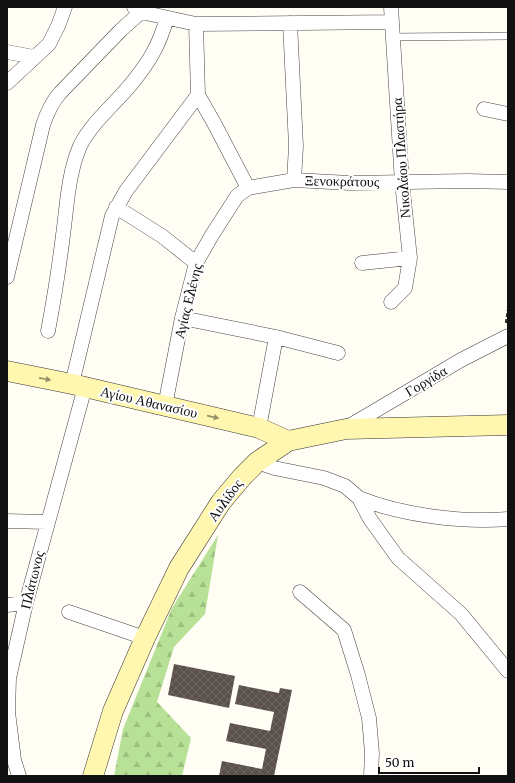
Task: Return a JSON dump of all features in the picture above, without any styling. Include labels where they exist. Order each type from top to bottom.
[{"type":"main road","name":"Αγίου Αθανασίου","points":[[7,371],[259,428],[288,441]]},
{"type":"main road","name":"Αυλίδος","points":[[93,776],[113,711],[145,638],[179,568],[222,502],[242,476],[257,462],[288,441],[346,429],[508,425]]},
{"type":"street","points":[[7,83],[48,44],[58,26],[65,7]]},
{"type":"street","name":"Νικολάου Πλαστήρα","points":[[391,7],[402,182],[410,258],[405,288],[391,302]]},
{"type":"street","points":[[7,277],[43,125],[48,111],[53,101],[60,93],[121,30],[138,9],[167,18],[196,24],[392,22]]},
{"type":"street","points":[[48,331],[57,284],[70,178],[80,146],[96,122],[148,63],[161,39],[167,18]]},
{"type":"street","points":[[290,23],[296,146],[294,180]]},
{"type":"street","points":[[196,24],[198,95],[248,188]]},
{"type":"street","points":[[7,52],[34,57]]},
{"type":"street","name":"Πλάτωνος","points":[[18,776],[14,760],[8,712],[9,678],[78,386],[112,216],[126,191],[198,95]]},
{"type":"street","points":[[484,109],[508,114]]},
{"type":"street","name":"Ξενοκράτους","points":[[248,188],[294,180],[350,183],[467,181],[508,182]]},
{"type":"street","name":"Αγίας Ελένης","points":[[165,406],[182,318],[196,264],[212,235],[237,196],[248,188]]},
{"type":"street","points":[[116,207],[162,236],[196,264]]},
{"type":"street","points":[[362,262],[410,258]]},
{"type":"street","points":[[182,318],[276,337],[338,353]]},
{"type":"street","name":"Γοργίδα","points":[[346,429],[461,360],[508,336]]},
{"type":"street","points":[[259,428],[276,337]]},
{"type":"street","points":[[257,462],[274,468],[324,478],[345,486],[359,498],[376,505],[438,517],[485,520],[508,519]]},
{"type":"street","points":[[359,498],[370,519],[398,558],[461,614],[508,671]]},
{"type":"street","points":[[7,521],[47,522]]},
{"type":"street","points":[[300,592],[344,630],[369,718],[372,753],[371,776]]},
{"type":"street","points":[[7,605],[26,603]]},
{"type":"street","points":[[69,612],[145,638]]},
{"type":"lane","points":[[393,37],[508,36]]},
{"type":"green space","points":[[218,535],[205,614],[174,647],[157,702],[191,738],[182,776],[114,776],[123,729],[172,608]]},
{"type":"building","points":[[174,664],[235,676],[229,708],[168,695]]},
{"type":"building","points":[[239,685],[279,693],[280,688],[292,690],[274,776],[219,776],[222,761],[262,769],[266,749],[226,741],[230,723],[270,731],[274,712],[235,704]]}]
